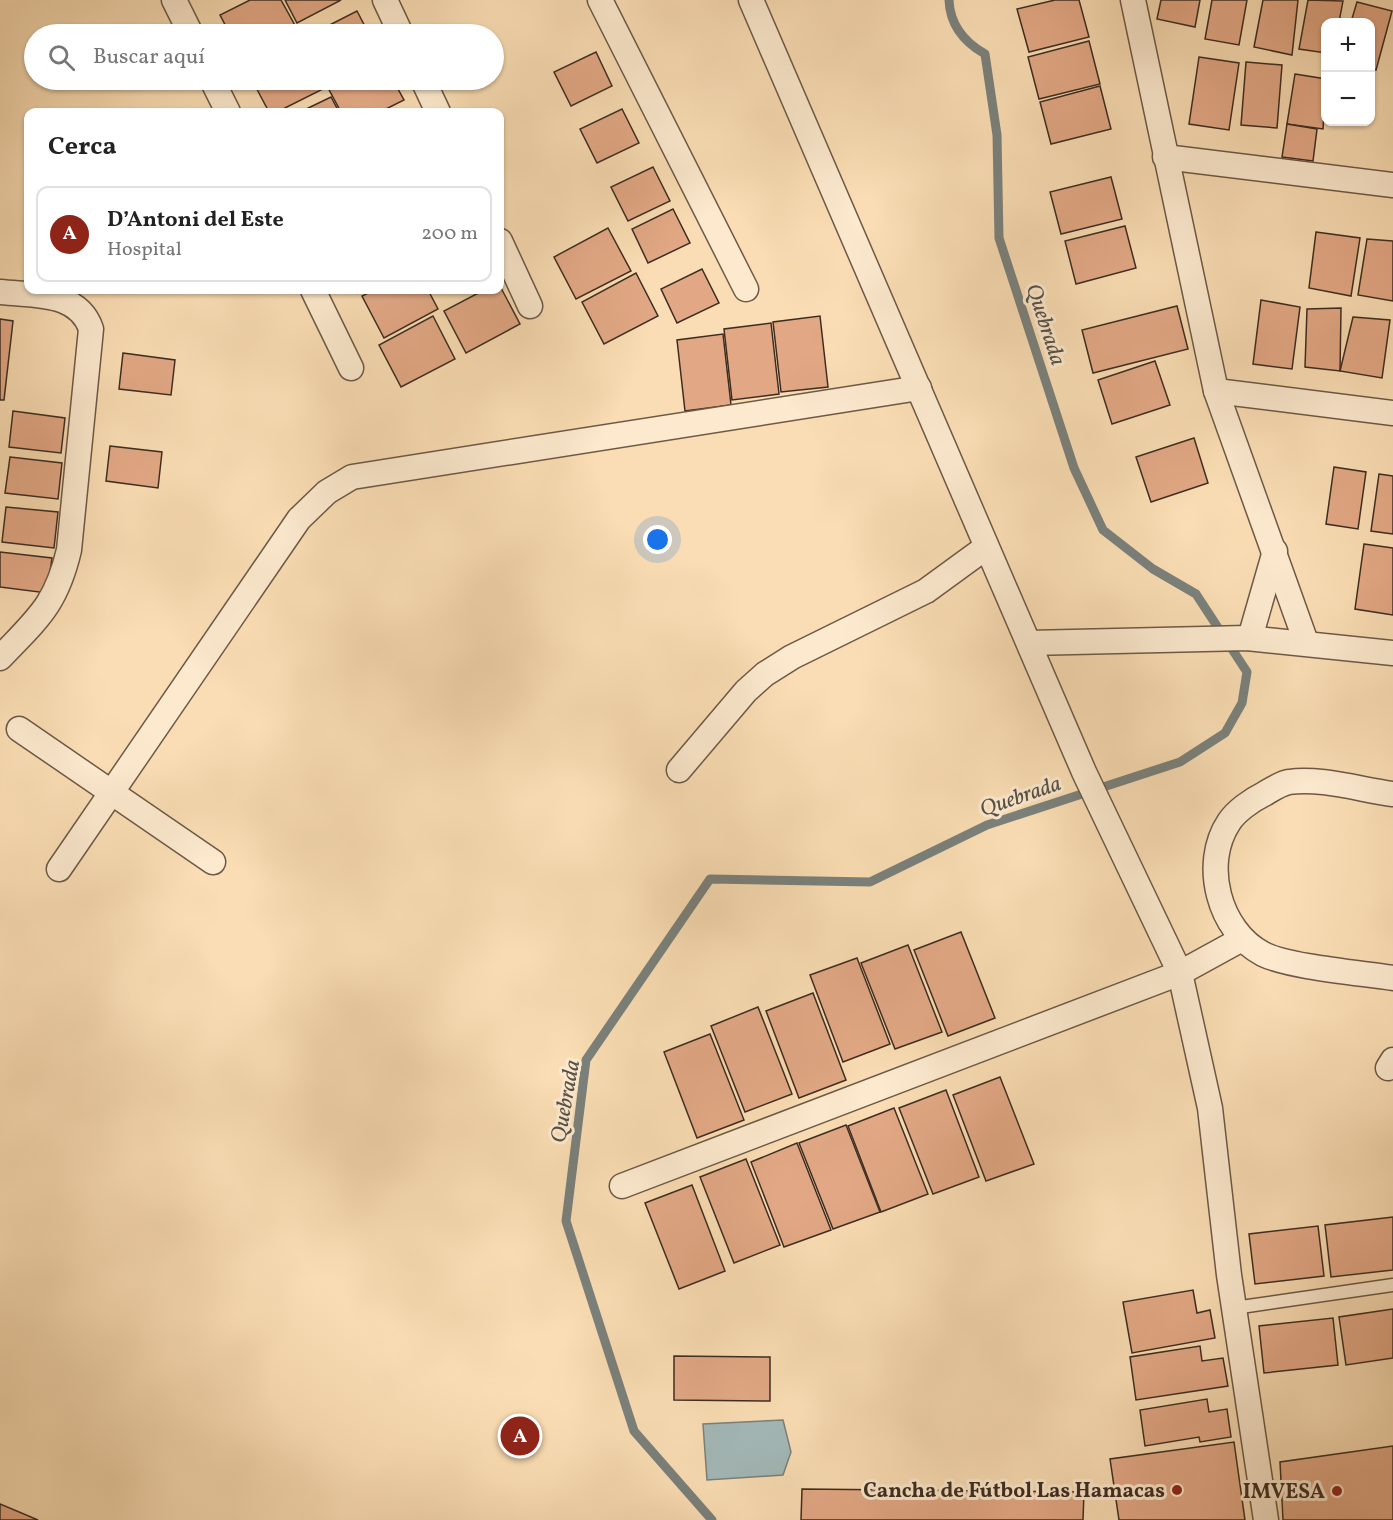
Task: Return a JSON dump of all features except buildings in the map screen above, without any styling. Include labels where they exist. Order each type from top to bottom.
[{"type":"street","points":[[174,0],[186,24]]},
{"type":"street","points":[[385,0],[396,24]]},
{"type":"street","points":[[600,0],[746,289]]},
{"type":"street","points":[[751,0],[919,388],[985,548],[1103,814],[1180,973],[1210,1108],[1234,1308],[1266,1520]]},
{"type":"street","points":[[1133,0],[1164,157],[1216,391],[1306,642]]},
{"type":"street","points":[[217,90],[226,108]]},
{"type":"street","points":[[428,90],[436,108]]},
{"type":"street","points":[[1164,157],[1393,185]]},
{"type":"street","points":[[504,249],[531,306]]},
{"type":"street","points":[[0,292],[58,298],[75,305],[86,316],[91,329],[69,550],[62,581],[47,608],[0,658]]},
{"type":"street","points":[[315,294],[351,368]]},
{"type":"street","points":[[59,869],[299,519],[327,492],[352,477],[919,388]]},
{"type":"street","points":[[1216,391],[1393,413]]},
{"type":"street","points":[[679,770],[746,691],[765,674],[792,657],[926,591],[985,548]]},
{"type":"street","points":[[1248,638],[1275,551]]},
{"type":"street","points":[[1029,643],[1205,637],[1248,638],[1306,642],[1393,653]]},
{"type":"street","points":[[19,729],[213,861]]},
{"type":"street","points":[[1393,794],[1311,782],[1287,782],[1254,799],[1229,822],[1216,859],[1220,896],[1228,922],[1242,939],[1263,954],[1393,978]]},
{"type":"street","points":[[622,1186],[1180,973],[1242,939]]},
{"type":"lane","points":[[1234,1308],[1393,1285]]},
{"type":"shaded area","points":[[783,1420],[791,1452],[783,1475],[707,1480],[703,1424]]},
{"type":"waterway","name":"Quebrada","points":[[712,1520],[634,1431],[566,1221],[586,1060],[710,879],[870,882],[987,825],[1180,762],[1225,733],[1242,703],[1247,672],[1196,594],[1153,569],[1103,530],[1074,468],[999,238],[997,135],[985,54],[971,44],[955,25],[949,0]]},
{"type":"place","name":"D’Antoni del Este","points":[[520,1436]]},
{"type":"place","name":"Cancha de Fútbol Las Hamacas","points":[[1177,1490]]},
{"type":"place","name":"IMVESA","points":[[1337,1491]]}]
